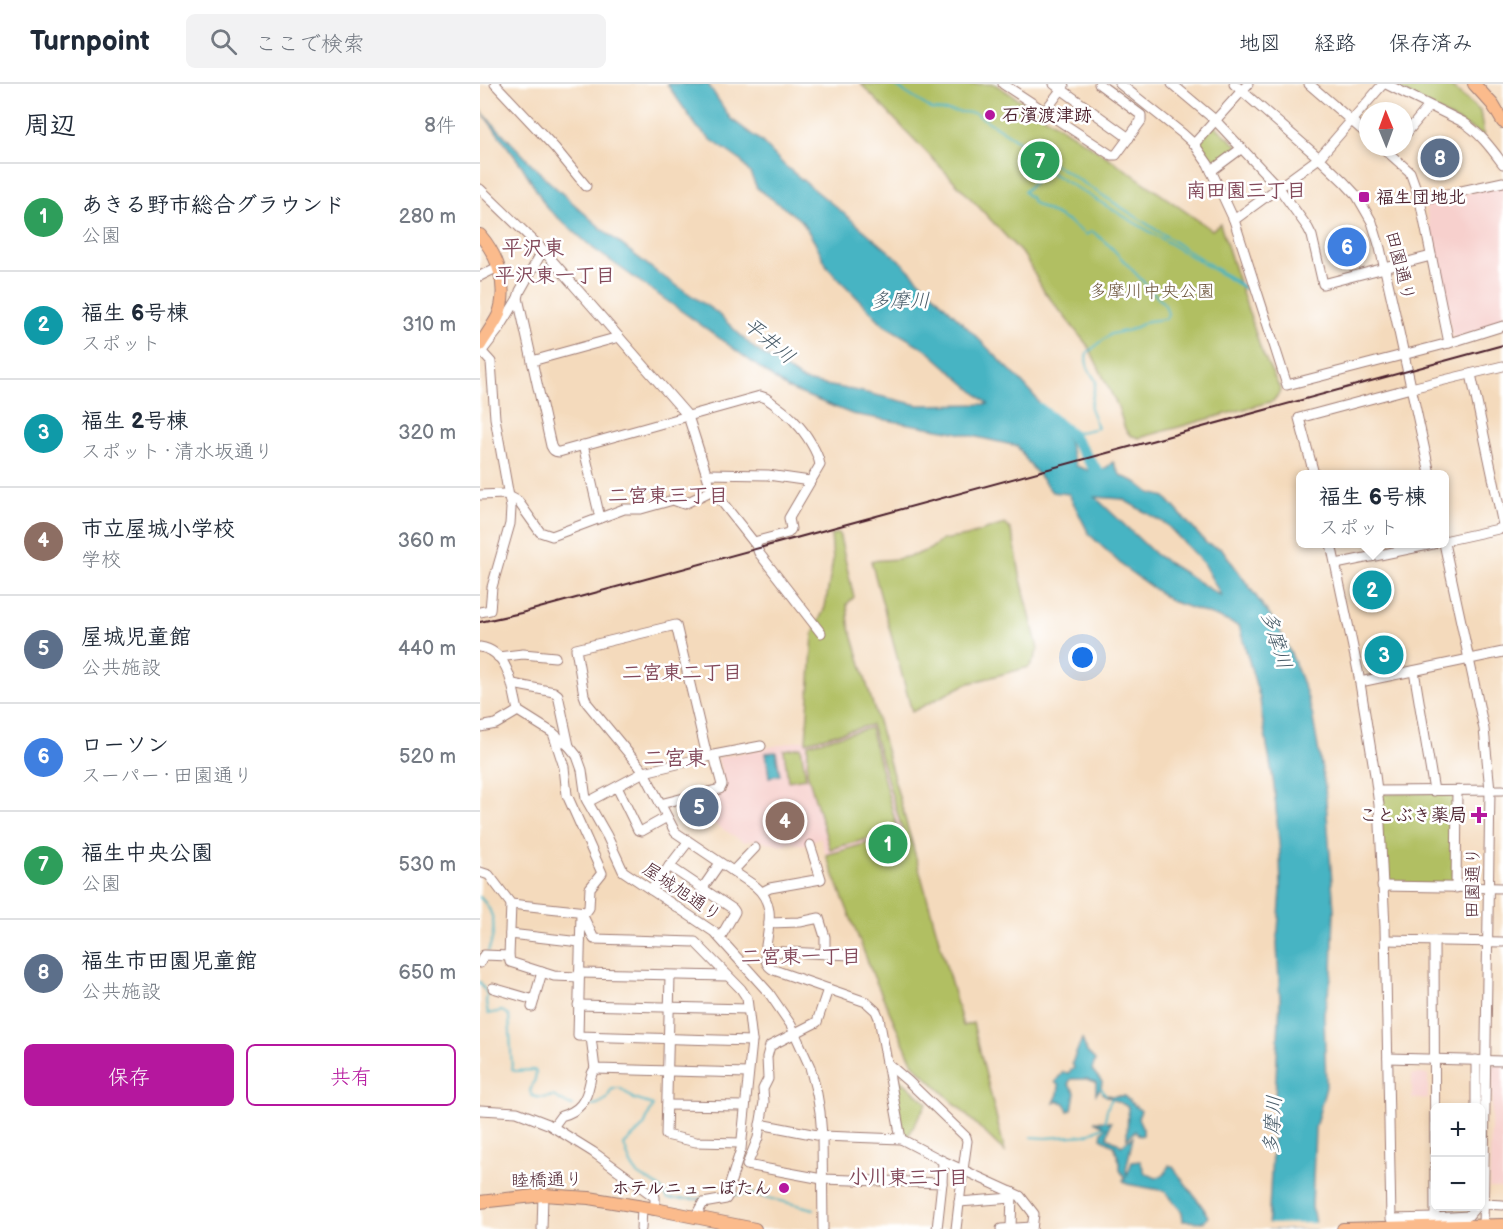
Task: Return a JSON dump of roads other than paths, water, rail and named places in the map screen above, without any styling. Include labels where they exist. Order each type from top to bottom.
[{"type":"main road","points":[[1474,84],[1503,122]]},
{"type":"main road","points":[[480,235],[489,247],[498,267],[502,284],[501,308],[481,348]]},
{"type":"main road","name":"睦橋通り","points":[[480,1202],[543,1196],[589,1198],[755,1229]]},
{"type":"main road","points":[[1343,1229],[1503,1225]]},
{"type":"street","points":[[495,84],[555,148],[586,186]]},
{"type":"street","points":[[1003,84],[1111,155],[1118,155],[1141,122],[1141,115],[1099,84]]},
{"type":"street","points":[[1120,84],[1172,123],[1194,144],[1211,171],[1234,220],[1287,386],[1449,343],[1503,326]]},
{"type":"street","points":[[1172,84],[1215,120],[1279,188],[1312,236],[1323,284],[1431,256]]},
{"type":"street","name":"田園通り","points":[[1234,84],[1245,87],[1344,182],[1366,210],[1377,239],[1429,470]]},
{"type":"street","points":[[1309,84],[1359,127]]},
{"type":"street","points":[[1234,220],[1319,158],[1384,84],[1472,128],[1484,138],[1503,164]]},
{"type":"street","points":[[1043,110],[1059,85],[1129,138]]},
{"type":"street","points":[[1194,144],[1245,87]]},
{"type":"street","points":[[1413,125],[1429,106]]},
{"type":"street","points":[[1211,171],[1242,148]]},
{"type":"street","points":[[1395,156],[1410,172],[1420,200],[1449,343]]},
{"type":"street","points":[[1420,200],[1503,182]]},
{"type":"street","points":[[480,189],[543,249],[688,416],[713,490],[821,633]]},
{"type":"street","points":[[481,610],[490,610],[492,587],[510,524],[511,508],[495,418],[490,362],[481,348],[499,329],[543,249]]},
{"type":"street","points":[[480,276],[498,267]]},
{"type":"street","points":[[518,298],[551,446],[556,452],[762,396],[796,422],[812,445],[820,465],[789,518],[791,529],[788,533],[754,542]]},
{"type":"street","points":[[532,361],[619,337]]},
{"type":"street","points":[[1313,470],[1299,418],[1503,366]]},
{"type":"street","points":[[1449,541],[1503,526],[1498,477],[1471,374]]},
{"type":"street","points":[[582,445],[600,518]]},
{"type":"street","points":[[707,474],[768,475],[810,481]]},
{"type":"street","points":[[480,495],[507,495],[520,503],[540,532],[550,536],[624,509],[641,509],[673,500],[684,504],[713,490]]},
{"type":"street","points":[[1332,548],[1360,682],[1377,791],[1385,940],[1391,1219],[1468,1216],[1472,1211]]},
{"type":"street","points":[[1336,564],[1410,548]]},
{"type":"street","name":"田園通り","points":[[1445,548],[1484,729],[1491,790],[1487,1060],[1482,1157]]},
{"type":"street","points":[[660,804],[720,789],[722,785],[711,756],[676,625],[576,649],[587,703],[644,772],[660,804],[675,832],[762,892],[769,905],[765,951],[766,960],[772,969],[866,1002],[876,1011],[901,1139]]},
{"type":"street","points":[[480,647],[491,649],[510,676],[518,711],[569,746]]},
{"type":"street","points":[[1360,682],[1503,652]]},
{"type":"street","points":[[498,657],[523,654],[555,657]]},
{"type":"street","points":[[1414,670],[1434,791]]},
{"type":"street","points":[[513,684],[554,692],[558,695],[569,746]]},
{"type":"street","points":[[480,727],[496,724],[518,711]]},
{"type":"street","points":[[511,904],[586,912],[589,908],[590,888],[602,873],[567,795],[564,767],[553,733]]},
{"type":"street","name":"屋城旭通り","points":[[569,746],[580,764],[586,799],[608,836],[623,871],[714,932],[769,993],[795,1033],[814,1081],[820,1112],[823,1229]]},
{"type":"street","points":[[588,802],[644,772],[761,746]]},
{"type":"street","points":[[617,787],[638,830],[642,831],[667,817]]},
{"type":"street","points":[[1377,791],[1503,790]]},
{"type":"street","points":[[1456,888],[1457,791]]},
{"type":"street","points":[[651,890],[688,842]]},
{"type":"street","points":[[762,892],[770,888],[821,879],[810,845]]},
{"type":"street","points":[[733,871],[755,848]]},
{"type":"street","points":[[702,890],[720,863]]},
{"type":"street","points":[[669,866],[733,909],[735,912],[720,938]]},
{"type":"street","points":[[480,872],[490,876],[511,904],[510,962],[554,976],[728,976]]},
{"type":"street","points":[[1382,886],[1503,888]]},
{"type":"street","points":[[581,912],[594,939]]},
{"type":"street","points":[[581,912],[578,1036],[752,1041]]},
{"type":"street","points":[[769,923],[800,922],[819,918],[825,937],[825,954]]},
{"type":"street","points":[[510,934],[580,940],[695,942],[744,993],[747,998],[752,1041],[741,1149],[730,1184],[729,1195],[726,1199],[703,1203],[695,1217]]},
{"type":"street","points":[[1385,940],[1503,942]]},
{"type":"street","points":[[1434,941],[1435,1218]]},
{"type":"street","points":[[765,951],[851,955]]},
{"type":"street","points":[[485,958],[509,956]]},
{"type":"street","points":[[494,988],[533,1004],[542,972]]},
{"type":"street","points":[[670,976],[666,1135],[696,1142],[741,1143]]},
{"type":"street","points":[[828,989],[817,1022],[770,1046],[767,1057],[768,1079],[763,1089],[764,1102],[758,1138],[747,1165],[822,1179],[942,1183]]},
{"type":"street","points":[[578,1005],[748,1009]]},
{"type":"street","points":[[553,1127],[561,1116],[579,1107],[590,1085],[592,1072],[595,1069],[591,1037]]},
{"type":"street","points":[[1388,1058],[1503,1061]]},
{"type":"street","points":[[1476,1060],[1476,1103]]},
{"type":"street","points":[[887,1063],[966,1137],[956,1229]]},
{"type":"street","points":[[595,1069],[748,1073]]},
{"type":"street","points":[[666,1105],[745,1106]]},
{"type":"street","points":[[480,1110],[517,1112],[553,1127],[593,1152],[655,1197],[641,1229]]},
{"type":"street","points":[[760,1124],[822,1136],[901,1139],[1012,1195],[1023,1198],[1034,1214],[1032,1228],[1006,1229],[1012,1195]]},
{"type":"street","points":[[937,1229],[943,1161]]},
{"type":"street","points":[[959,1202],[1012,1195]]},
{"type":"street","points":[[542,1229],[543,1196]]},
{"type":"street","points":[[1485,1205],[1503,1204]]},
{"type":"street","name":"田園通り","points":[[1480,1211],[1484,1227]]},
{"type":"water","points":[[667,84],[708,84],[730,118],[762,142],[784,165],[898,259],[1018,378],[1068,441],[1076,466],[1099,474],[1113,462],[1121,476],[1136,482],[1150,493],[1165,497],[1207,544],[1222,549],[1278,627],[1292,656],[1312,713],[1325,787],[1334,910],[1332,973],[1324,1013],[1326,1087],[1315,1128],[1312,1207],[1316,1229],[1268,1229],[1280,1001],[1277,944],[1281,890],[1280,855],[1274,785],[1260,699],[1239,626],[1171,601],[1125,568],[1089,534],[1069,494],[1052,492],[1017,446],[950,431],[852,414],[787,388],[594,249],[547,208],[522,166],[481,111],[545,178],[603,230],[658,273],[716,312],[755,349],[804,381],[918,405],[988,404],[927,350],[884,325],[828,268],[802,221],[757,188],[750,173],[740,160],[697,127]],"holes":[[[1095,497],[1122,499],[1166,524],[1203,563],[1222,597],[1156,555]]]},
{"type":"water","points":[[776,752],[780,775],[769,777],[766,753]]},
{"type":"water","points":[[1082,1039],[1087,1052],[1095,1060],[1092,1070],[1102,1082],[1101,1088],[1096,1094],[1096,1082],[1087,1079],[1071,1079],[1068,1084],[1075,1092],[1072,1110],[1068,1111],[1065,1103],[1058,1101],[1054,1103],[1059,1086],[1055,1082],[1063,1072],[1068,1073],[1074,1068],[1072,1063]]},
{"type":"water","points":[[1102,1093],[1124,1096],[1141,1111],[1138,1118],[1143,1135],[1140,1136],[1135,1131],[1127,1139],[1128,1107]]},
{"type":"water","points":[[1094,1121],[1111,1122],[1107,1137],[1121,1146],[1133,1137],[1126,1169],[1127,1175],[1132,1162],[1140,1161],[1145,1173],[1156,1178],[1165,1174],[1169,1165],[1173,1167],[1204,1209],[1208,1217],[1204,1222],[1183,1221],[1182,1212],[1165,1191],[1127,1184],[1123,1180],[1125,1178],[1120,1170],[1114,1145],[1101,1138],[1106,1127]]},
{"type":"waterway","points":[[892,84],[933,110],[975,113],[1254,293]]},
{"type":"waterway","points":[[1070,434],[1098,428],[1090,408],[1096,381],[1087,364],[1087,353],[1111,334],[1130,330],[1148,321],[1166,319],[1168,314],[1165,305],[1110,246],[1092,231],[1086,235],[1069,222],[1032,202],[1032,199],[1024,192],[1037,179],[1033,162],[1254,294]]},
{"type":"waterway","name":"多摩川","points":[[1039,409],[1070,434],[1099,474],[1114,481]]},
{"type":"waterway","points":[[480,897],[486,903],[492,916],[493,937],[488,952]]},
{"type":"waterway","points":[[480,982],[487,994],[488,1014],[502,1011],[509,1015],[512,1070],[534,1070],[536,1072],[530,1091],[532,1096],[542,1098],[553,1096],[573,1106]]},
{"type":"waterway","points":[[585,1106],[598,1104],[607,1099],[611,1090],[616,1088],[620,1088],[634,1099],[653,1105],[644,1126],[624,1145],[633,1169],[659,1187],[668,1199],[714,1197]]},
{"type":"waterway","points":[[1101,1088],[1106,1095]]},
{"type":"waterway","points":[[1031,1137],[1086,1135],[1105,1126],[1106,1112],[1112,1099]]},
{"type":"waterway","points":[[731,1195],[751,1194],[814,1209]]},
{"type":"railway","points":[[480,622],[521,613],[1503,345]]},
{"type":"place","name":"石濱渡津跡","points":[[990,115]]},
{"type":"place","name":"福生市田園児童館","points":[[1440,158]]},
{"type":"place","name":"福生中央公園","points":[[1040,161]]},
{"type":"place","name":"福生団地北","points":[[1364,197]]},
{"type":"place","name":"ローソン","points":[[1347,247]]},
{"type":"place","name":"福生 6号棟","points":[[1372,590]]},
{"type":"place","name":"福生 2号棟","points":[[1384,655]]},
{"type":"place","name":"屋城児童館","points":[[699,807]]},
{"type":"place","name":"ことぶき薬局","points":[[1479,815]]},
{"type":"place","name":"市立屋城小学校","points":[[785,821]]},
{"type":"place","name":"あきる野市総合グラウンド","points":[[888,844]]},
{"type":"place","name":"ホテルニューぼたん","points":[[784,1188]]},
{"type":"district","name":"南田園三丁目","points":[[1246,191]]},
{"type":"district","name":"平沢東","points":[[533,248]]},
{"type":"district","name":"平沢東一丁目","points":[[555,276]]},
{"type":"district","name":"二宮東三丁目","points":[[668,496]]},
{"type":"district","name":"二宮東二丁目","points":[[682,673]]},
{"type":"district","name":"二宮東","points":[[675,758]]},
{"type":"district","name":"二宮東一丁目","points":[[801,957]]},
{"type":"district","name":"小川東三丁目","points":[[908,1178]]},
{"type":"park label","name":"多摩川中央公園","points":[[1152,291]]},
{"type":"water label","name":"平井川","points":[[769,341]]}]
